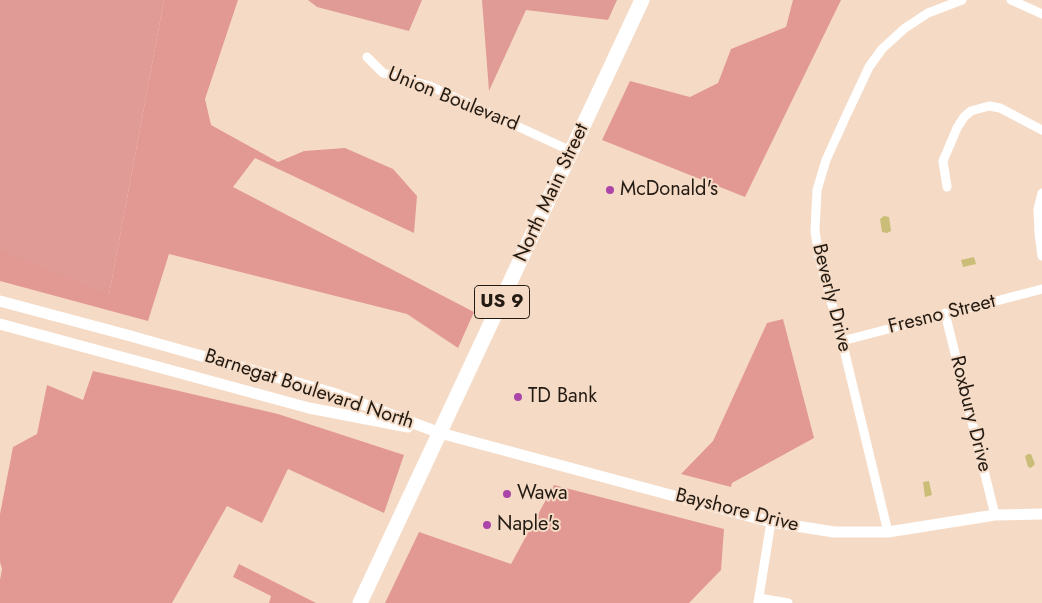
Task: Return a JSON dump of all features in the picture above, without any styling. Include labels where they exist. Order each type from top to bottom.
[{"type":"highway","name":"North Main Street","points":[[360,603],[642,0]]},
{"type":"street","name":"Beverly Drive","points":[[888,532],[842,341],[819,258],[815,231],[817,190],[826,160],[869,67],[882,49],[905,28],[928,13],[962,0]]},
{"type":"street","points":[[1011,0],[1042,14]]},
{"type":"street","name":"Union Boulevard","points":[[366,57],[383,73],[430,86],[571,151]]},
{"type":"street","points":[[947,187],[944,160],[957,128],[964,117],[971,111],[989,106],[1000,108],[1042,130]]},
{"type":"street","points":[[1042,193],[1038,210],[1042,256]]},
{"type":"street","name":"Fresno Street","points":[[842,341],[1042,289]]},
{"type":"street","name":"Barnegat Boulevard North","points":[[0,301],[332,393],[440,433]]},
{"type":"street","name":"Roxbury Drive","points":[[945,314],[995,515]]},
{"type":"street","name":"Barnegat Boulevard North","points":[[0,324],[309,408],[440,433]]},
{"type":"street","name":"Bayshore Drive","points":[[440,433],[771,522],[834,532],[888,532],[995,515],[1042,514]]},
{"type":"street","points":[[771,522],[758,600],[788,603]]},
{"type":"shaded area","points":[[0,0],[164,0],[109,295],[0,281]]},
{"type":"shaded area","points":[[164,0],[238,0],[205,99],[211,125],[278,162],[304,151],[345,148],[393,169],[417,196],[414,233],[255,158],[233,187],[474,312],[458,348],[407,314],[169,254],[148,321],[0,281],[0,250],[109,295]]},
{"type":"shaded area","points":[[308,0],[422,0],[409,31],[317,7]]},
{"type":"shaded area","points":[[482,0],[617,0],[608,20],[526,10],[489,91]]},
{"type":"shaded area","points":[[793,0],[841,0],[745,197],[602,140],[630,81],[690,97],[718,83],[731,49],[786,27]]},
{"type":"shaded area","points":[[884,216],[889,217],[891,231],[887,233],[882,232],[880,219]]},
{"type":"shaded area","points":[[974,257],[976,264],[963,267],[961,260]]},
{"type":"shaded area","points":[[783,319],[814,438],[732,483],[731,487],[681,474],[713,441],[767,323]]},
{"type":"shaded area","points":[[93,371],[278,414],[404,455],[384,513],[288,469],[262,523],[227,506],[172,603],[0,603],[2,569],[0,562],[0,514],[13,447],[37,434],[47,385],[83,400]]},
{"type":"shaded area","points":[[1031,454],[1035,464],[1031,468],[1028,467],[1025,456]]},
{"type":"shaded area","points":[[929,481],[932,495],[925,497],[923,482]]},
{"type":"shaded area","points":[[554,485],[724,529],[721,570],[689,603],[385,603],[419,532],[511,564]]},
{"type":"shaded area","points":[[239,564],[316,603],[269,603],[271,596],[233,577]]},
{"type":"place","name":"McDonald's","points":[[610,190]]},
{"type":"place","name":"TD Bank","points":[[518,397]]},
{"type":"place","name":"Wawa","points":[[507,494]]},
{"type":"place","name":"Naple's","points":[[487,525]]}]
